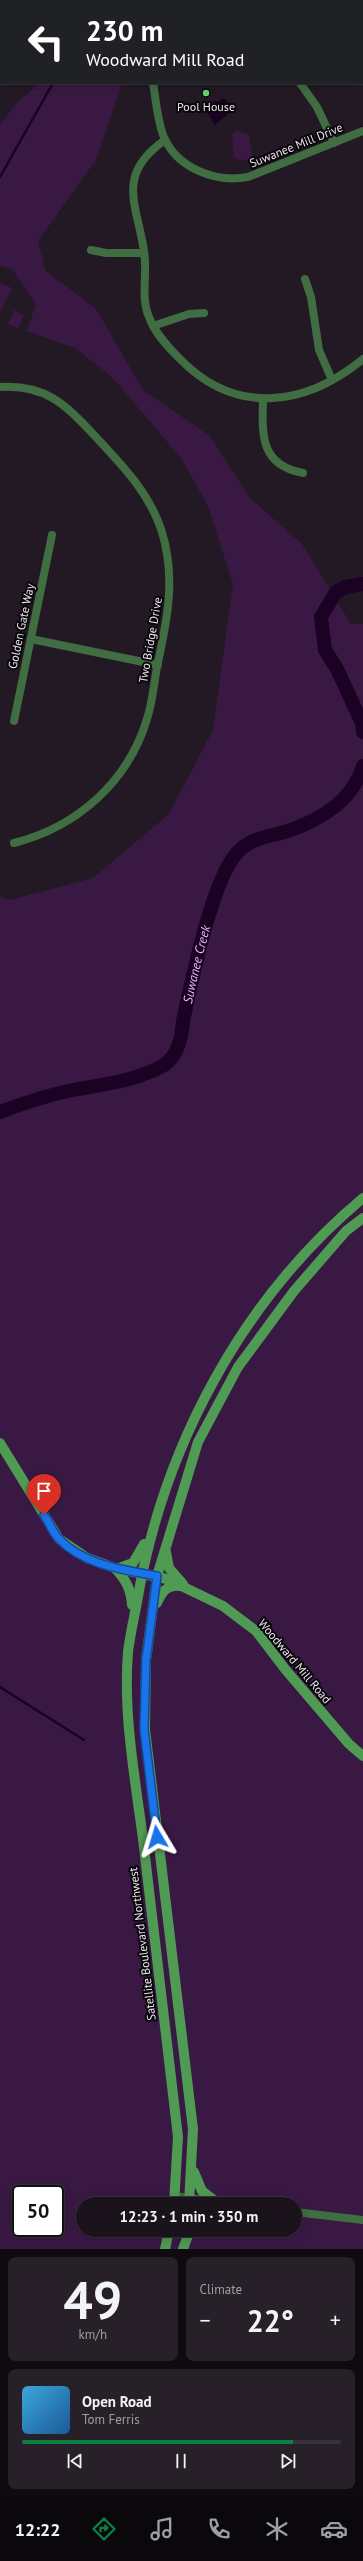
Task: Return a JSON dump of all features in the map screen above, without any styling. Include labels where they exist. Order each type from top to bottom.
[{"type":"main road","name":"Satellite Boulevard Northwest","points":[[174,2197],[178,2137],[129,1722],[128,1652],[142,1573],[162,1499],[184,1439],[226,1359],[274,1289],[335,1221],[363,1198]]},
{"type":"main road","points":[[190,2197],[193,2129],[144,1729],[146,1660],[157,1576],[198,1442],[238,1367],[294,1291],[346,1231],[363,1218]]},
{"type":"main road","name":"Woodward Mill Road","points":[[0,1443],[59,1539],[88,1558],[115,1568],[157,1576],[186,1587],[223,1606],[256,1631],[285,1669],[350,1744],[363,1756]]},
{"type":"main road","points":[[134,1621],[132,1594],[126,1580],[115,1568],[133,1563],[139,1555],[162,1499]]},
{"type":"main road","points":[[166,1545],[169,1568],[186,1587]]},
{"type":"main road","points":[[152,1619],[161,1593],[166,1588],[174,1585],[186,1587]]},
{"type":"main road","points":[[192,2162],[196,2181],[202,2191],[210,2197]]},
{"type":"main road","points":[[164,2249],[167,2237]]},
{"type":"main road","points":[[178,2249],[181,2237]]},
{"type":"main road","points":[[183,2249],[187,2237]]},
{"type":"street","name":"Suwanee Mill Drive","points":[[153,84],[159,121],[166,140],[183,161],[199,172],[220,178],[235,179],[255,175],[363,131]]},
{"type":"street","points":[[301,84],[317,107],[334,143]]},
{"type":"street","points":[[166,140],[151,152],[144,162],[133,188],[134,212],[144,253],[145,300],[153,326],[186,366],[206,381],[236,395],[263,399],[298,395],[332,380],[363,359]]},
{"type":"street","points":[[90,250],[106,254],[144,253]]},
{"type":"street","points":[[305,279],[311,298],[319,350],[332,380]]},
{"type":"street","points":[[153,326],[189,314],[204,313]]},
{"type":"street","name":"Two Bridge Drive","points":[[0,387],[32,389],[62,403],[124,467],[147,499],[163,536],[170,575],[169,613],[151,706],[143,731],[133,754],[115,780],[93,803],[73,819],[44,834],[14,844]]},
{"type":"street","points":[[263,399],[262,434],[267,448],[281,465],[303,473]]},
{"type":"street","name":"Golden Gate Way","points":[[14,722],[52,535]]},
{"type":"street","points":[[31,640],[158,665]]},
{"type":"street","points":[[302,2213],[363,2220]]},
{"type":"shaded area","points":[[40,84],[122,84],[96,160],[38,241],[45,270],[96,309],[143,390],[210,436],[250,498],[302,544],[351,624],[363,624],[363,2249],[0,2249],[0,896],[10,900],[93,878],[169,814],[213,730],[233,584],[208,506],[181,458],[111,376],[75,348],[27,331],[36,304],[12,269],[0,266],[0,125],[19,100]]},
{"type":"shaded area","points":[[223,98],[235,108],[215,125],[207,112],[213,101],[219,101]]},
{"type":"shaded area","points":[[237,131],[249,134],[252,158],[242,161],[234,158],[232,135]]},
{"type":"shaded area","points":[[0,283],[12,288],[0,313]]},
{"type":"shaded area","points":[[14,310],[24,315],[18,328],[8,324]]},
{"type":"waterway","points":[[0,177],[52,84]]},
{"type":"waterway","name":"Suwanee Creek","points":[[363,584],[346,587],[336,592],[321,617],[325,650],[337,669],[362,723],[363,732]]},
{"type":"waterway","name":"Suwanee Creek","points":[[0,1112],[54,1094],[143,1075],[169,1061],[176,1051],[182,1033],[183,1021],[204,933],[218,887],[236,854],[247,844],[267,836],[301,826],[324,814],[343,799],[358,778],[363,766]]},
{"type":"waterway","points":[[0,1687],[84,1740]]},
{"type":"place","name":"Pool House","points":[[206,93]]},
{"type":"route","points":[[44,1515],[59,1539],[88,1558],[115,1568],[157,1576],[146,1660],[144,1729],[157,1837]]}]
